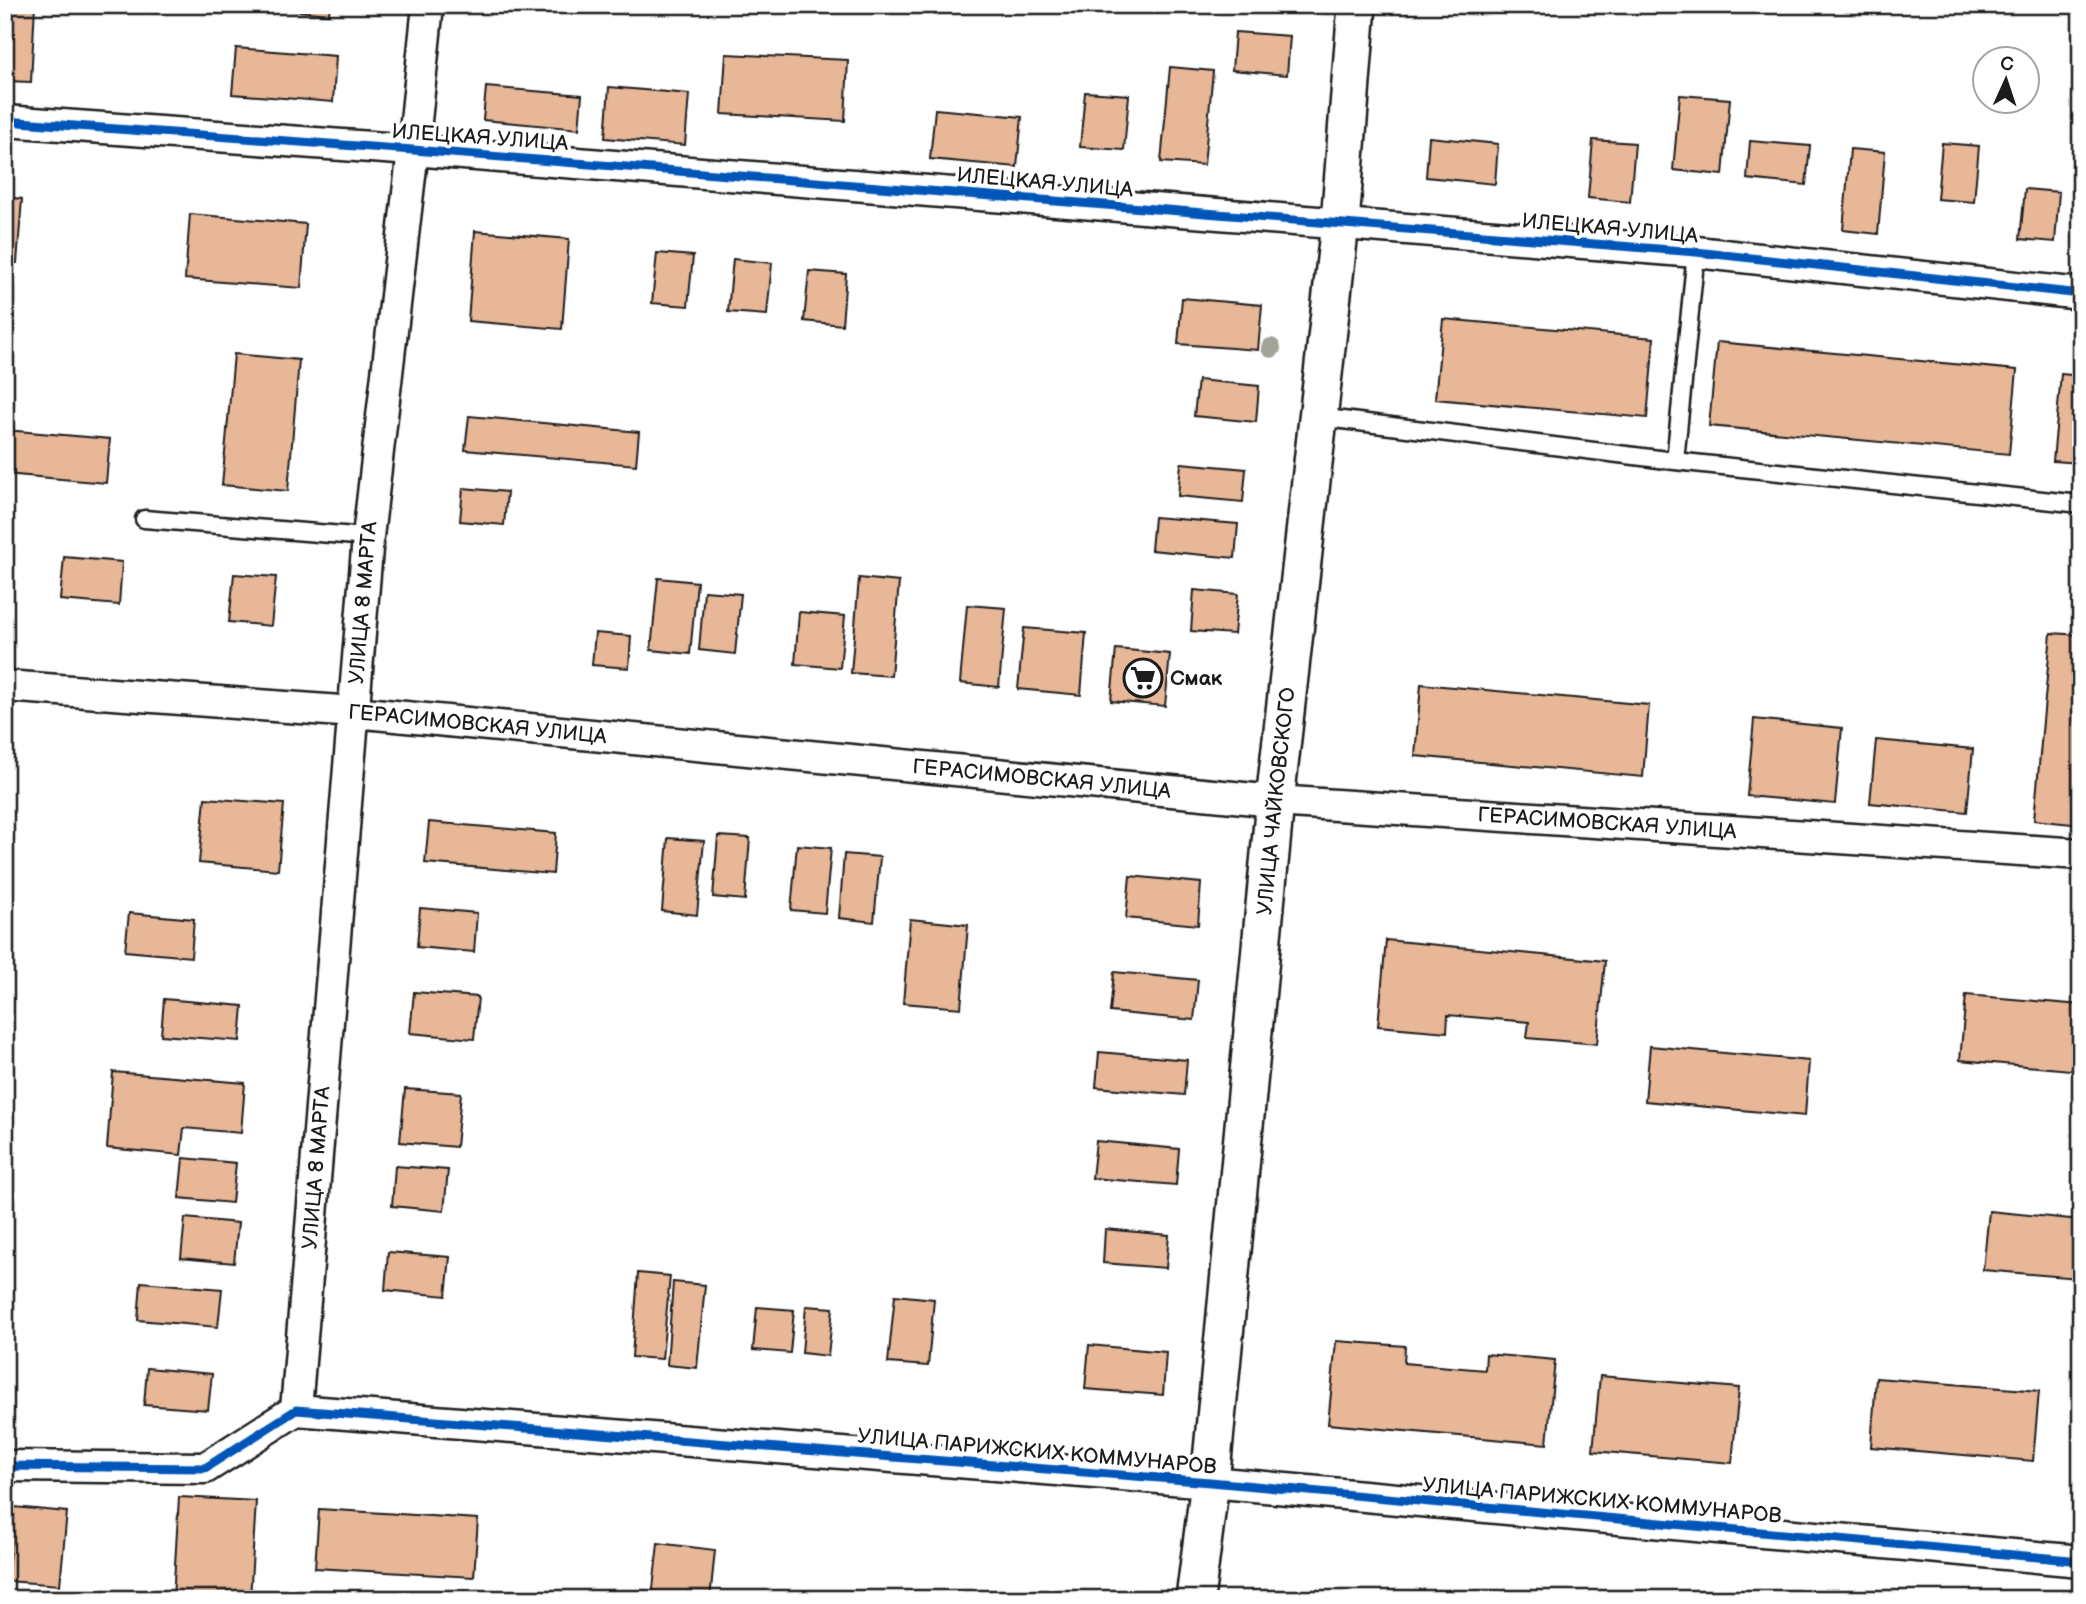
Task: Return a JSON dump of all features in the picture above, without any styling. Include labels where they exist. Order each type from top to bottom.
[{"type":"street","name":"УЛИЦА 8 МАРТА","points":[[296,1410],[368,537],[428,5]]},
{"type":"street","name":"УЛИЦА ЧАЙКОВСКОГО","points":[[1195,1599],[1210,1482],[1275,801],[1340,222],[1357,5]]},
{"type":"street","name":"ИЛЕЦКАЯ УЛИЦА","points":[[5,121],[1340,222],[1696,252],[2081,294]]},
{"type":"street","name":"ГЕРАСИМОВСКАЯ УЛИЦА","points":[[5,686],[354,712],[1275,801],[2081,854]]},
{"type":"street","points":[[5,1466],[205,1468],[296,1410]]},
{"type":"street","name":"УЛИЦА ПАРИЖСКИХ КОММУНАРОВ","points":[[296,1410],[1210,1482],[2081,1561]]},
{"type":"lane","points":[[1675,461],[1696,252]]},
{"type":"lane","points":[[1318,417],[1675,461],[2081,504]]},
{"type":"lane","points":[[144,519],[368,537]]},
{"type":"building","points":[[5,5],[35,5],[31,82],[5,81]]},
{"type":"building","points":[[264,5],[330,5],[329,14],[264,8]]},
{"type":"building","points":[[1235,32],[1290,36],[1287,75],[1232,70]]},
{"type":"building","points":[[236,48],[336,56],[333,102],[232,94]]},
{"type":"building","points":[[726,54],[848,60],[845,121],[722,114]]},
{"type":"building","points":[[1170,67],[1213,71],[1204,165],[1161,162]]},
{"type":"building","points":[[486,87],[582,95],[579,129],[483,120]]},
{"type":"building","points":[[609,87],[689,94],[685,145],[605,138]]},
{"type":"building","points":[[1085,92],[1129,95],[1124,150],[1080,147]]},
{"type":"building","points":[[1680,95],[1730,99],[1723,175],[1673,170]]},
{"type":"building","points":[[935,109],[1022,117],[1017,167],[930,159]]},
{"type":"building","points":[[1429,137],[1498,144],[1495,184],[1426,177]]},
{"type":"building","points":[[1593,140],[1635,143],[1630,202],[1588,198]]},
{"type":"building","points":[[1750,141],[1810,146],[1806,185],[1747,179]]},
{"type":"building","points":[[1942,143],[1979,146],[1974,202],[1937,199]]},
{"type":"building","points":[[1850,149],[1885,152],[1878,234],[1843,230]]},
{"type":"building","points":[[2025,189],[2059,192],[2055,242],[2020,239]]},
{"type":"building","points":[[5,197],[22,199],[17,263],[5,262]]},
{"type":"building","points":[[190,214],[306,224],[301,288],[185,279]]},
{"type":"building","points":[[475,231],[569,239],[562,329],[468,321]]},
{"type":"building","points":[[657,253],[693,256],[688,306],[652,303]]},
{"type":"building","points":[[733,259],[772,263],[767,315],[728,312]]},
{"type":"building","points":[[809,271],[846,274],[842,325],[804,321]]},
{"type":"building","points":[[1182,298],[1262,305],[1258,350],[1178,344]]},
{"type":"building","points":[[1443,319],[1654,338],[1647,418],[1435,399]]},
{"type":"building","points":[[1717,342],[2017,370],[2009,454],[1709,426]]},
{"type":"building","points":[[234,354],[299,360],[288,491],[222,485]]},
{"type":"building","points":[[2061,374],[2081,376],[2081,463],[2053,461]]},
{"type":"building","points":[[1198,380],[1259,386],[1256,422],[1194,416]]},
{"type":"building","points":[[469,416],[639,432],[636,465],[465,450]]},
{"type":"building","points":[[5,430],[110,439],[106,483],[5,474]]},
{"type":"building","points":[[1181,463],[1246,469],[1243,502],[1178,496]]},
{"type":"building","points":[[463,488],[507,492],[504,525],[460,521]]},
{"type":"building","points":[[1154,517],[1238,524],[1235,558],[1151,550]]},
{"type":"building","points":[[64,557],[122,562],[119,605],[60,600]]},
{"type":"building","points":[[234,574],[276,577],[271,626],[229,622]]},
{"type":"building","points":[[658,578],[697,582],[690,654],[651,650]]},
{"type":"building","points":[[859,578],[899,582],[891,676],[851,673]]},
{"type":"building","points":[[1194,590],[1238,594],[1234,634],[1191,631]]},
{"type":"building","points":[[704,591],[741,594],[735,654],[699,650]]},
{"type":"building","points":[[967,605],[1006,608],[999,687],[960,683]]},
{"type":"building","points":[[799,612],[845,616],[840,668],[795,664]]},
{"type":"building","points":[[1024,628],[1086,633],[1081,695],[1018,689]]},
{"type":"building","points":[[595,633],[631,636],[629,668],[592,665]]},
{"type":"building","points":[[2051,633],[2081,635],[2081,825],[2034,820]]},
{"type":"building","points":[[1116,649],[1170,654],[1165,706],[1111,701]]},
{"type":"building","points":[[1421,684],[1649,705],[1643,777],[1415,756]]},
{"type":"building","points":[[1754,719],[1842,728],[1835,804],[1747,796]]},
{"type":"building","points":[[1876,740],[1973,749],[1967,812],[1870,803]]},
{"type":"building","points":[[205,798],[284,804],[278,870],[199,863]]},
{"type":"building","points":[[429,822],[556,833],[553,874],[425,863]]},
{"type":"building","points":[[718,836],[750,838],[745,900],[713,897]]},
{"type":"building","points":[[668,838],[704,841],[697,915],[662,911]]},
{"type":"building","points":[[797,845],[831,848],[825,913],[791,910]]},
{"type":"building","points":[[844,854],[880,857],[874,922],[839,918]]},
{"type":"building","points":[[1130,876],[1201,883],[1198,925],[1126,918]]},
{"type":"building","points":[[420,908],[477,913],[474,952],[417,947]]},
{"type":"building","points":[[129,913],[194,919],[191,957],[125,951]]},
{"type":"building","points":[[910,919],[968,925],[961,1008],[903,1003]]},
{"type":"building","points":[[1386,940],[1605,961],[1597,1044],[1527,1038],[1529,1022],[1448,1015],[1447,1032],[1378,1026]]},
{"type":"building","points":[[1114,972],[1198,980],[1194,1020],[1110,1012]]},
{"type":"building","points":[[414,992],[478,997],[474,1039],[410,1033]]},
{"type":"building","points":[[1966,995],[2081,1005],[2081,1071],[1960,1060]]},
{"type":"building","points":[[164,999],[243,1006],[240,1041],[161,1035]]},
{"type":"building","points":[[1650,1046],[1809,1061],[1805,1116],[1645,1101]]},
{"type":"building","points":[[1099,1052],[1187,1060],[1184,1095],[1096,1087]]},
{"type":"building","points":[[113,1072],[245,1083],[241,1133],[184,1128],[181,1155],[107,1148]]},
{"type":"building","points":[[405,1089],[461,1093],[456,1147],[400,1142]]},
{"type":"building","points":[[1096,1141],[1179,1149],[1176,1185],[1092,1178]]},
{"type":"building","points":[[183,1158],[236,1163],[232,1203],[179,1198]]},
{"type":"building","points":[[395,1166],[448,1170],[444,1211],[392,1206]]},
{"type":"building","points":[[1989,1211],[2081,1220],[2079,1278],[1983,1270]]},
{"type":"building","points":[[185,1218],[238,1223],[234,1263],[181,1258]]},
{"type":"building","points":[[1105,1229],[1169,1235],[1166,1268],[1103,1263]]},
{"type":"building","points":[[388,1252],[450,1257],[446,1296],[385,1290]]},
{"type":"building","points":[[638,1273],[670,1276],[662,1359],[632,1357]]},
{"type":"building","points":[[141,1282],[222,1289],[218,1327],[138,1320]]},
{"type":"building","points":[[673,1282],[705,1285],[697,1368],[667,1365]]},
{"type":"building","points":[[895,1295],[934,1299],[928,1366],[888,1363]]},
{"type":"building","points":[[806,1306],[833,1308],[828,1356],[802,1353]]},
{"type":"building","points":[[757,1307],[794,1310],[790,1353],[753,1350]]},
{"type":"building","points":[[1336,1341],[1405,1346],[1404,1363],[1485,1370],[1486,1354],[1555,1360],[1547,1444],[1328,1424]]},
{"type":"building","points":[[1089,1345],[1166,1352],[1163,1395],[1085,1389]]},
{"type":"building","points":[[147,1368],[212,1374],[208,1410],[144,1405]]},
{"type":"building","points":[[1600,1376],[1739,1388],[1732,1463],[1593,1451]]},
{"type":"building","points":[[1876,1378],[2039,1391],[2033,1461],[1871,1447]]},
{"type":"building","points":[[179,1497],[256,1501],[250,1599],[173,1599]]},
{"type":"building","points":[[14,1507],[67,1512],[60,1585],[7,1581]]},
{"type":"building","points":[[319,1509],[478,1519],[474,1577],[315,1568]]},
{"type":"building","points":[[658,1543],[715,1550],[710,1599],[652,1598]]},
{"type":"cycle path","points":[[5,121],[413,150],[1696,252],[2081,294]]},
{"type":"cycle path","points":[[5,1466],[205,1468],[296,1410],[1210,1482],[2081,1561]]},
{"type":"place","name":"Смак","points":[[1143,678]]}]
